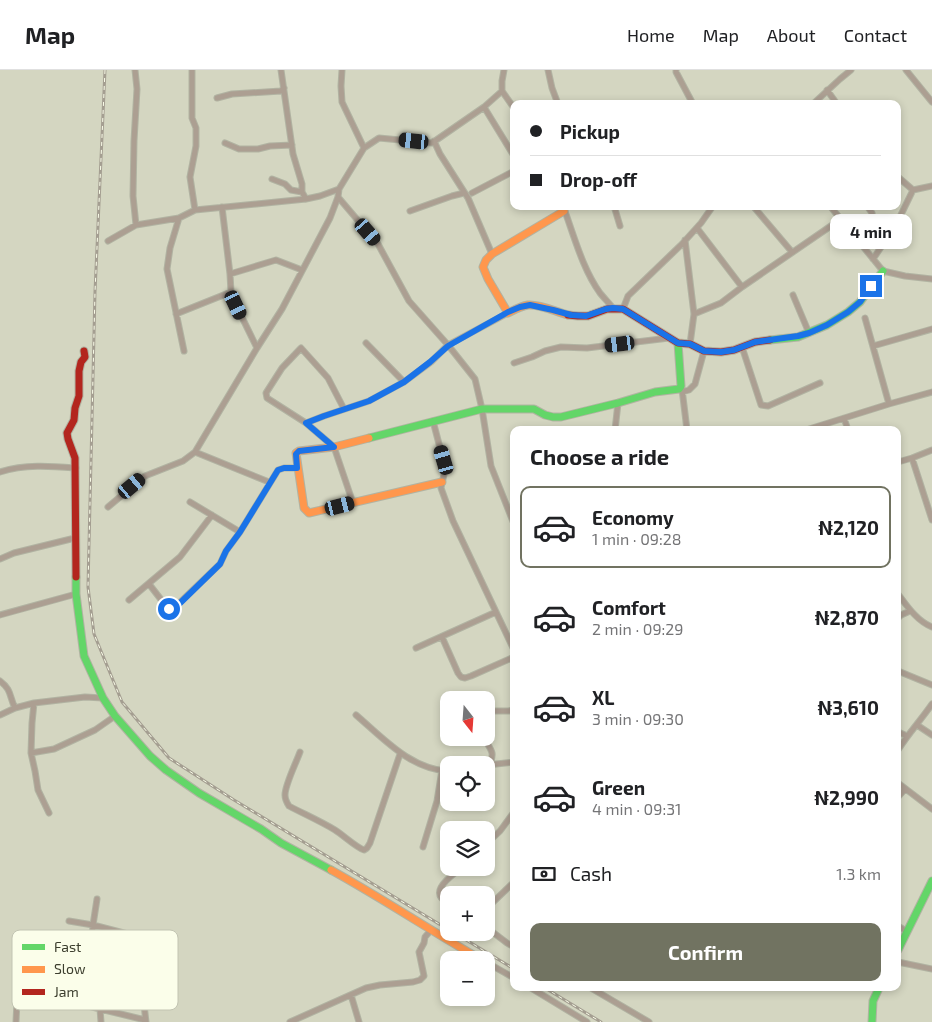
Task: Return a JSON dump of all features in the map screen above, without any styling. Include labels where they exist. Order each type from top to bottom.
[{"type":"street","points":[[135,70],[137,89],[133,196],[136,226]]},
{"type":"street","points":[[192,70],[192,118],[196,128],[196,146],[190,177],[195,210]]},
{"type":"street","points":[[282,70],[293,154],[302,184],[302,192],[306,199]]},
{"type":"street","points":[[342,70],[342,102],[364,148]]},
{"type":"street","points":[[504,70],[502,91],[510,102]]},
{"type":"street","points":[[548,70],[556,100]]},
{"type":"street","points":[[676,70],[691,100]]},
{"type":"street","points":[[817,100],[851,70]]},
{"type":"street","points":[[906,70],[932,102]]},
{"type":"street","points":[[217,98],[232,94],[282,91],[284,88]]},
{"type":"street","points":[[827,90],[835,100]]},
{"type":"street","points":[[108,507],[144,476],[183,462],[195,452],[282,309],[330,218],[339,189],[364,148],[378,138],[432,143],[502,91]]},
{"type":"street","points":[[484,106],[510,149]]},
{"type":"street","points":[[434,141],[440,154],[468,198],[492,254]]},
{"type":"street","points":[[225,143],[240,149],[292,145]]},
{"type":"street","points":[[472,193],[510,173]]},
{"type":"street","points":[[272,179],[285,184],[291,190],[302,192]]},
{"type":"street","points":[[901,180],[913,190]]},
{"type":"street","points":[[913,190],[932,186]]},
{"type":"street","points":[[108,241],[136,226],[179,218],[195,210],[306,199],[339,189]]},
{"type":"street","points":[[873,259],[896,225],[913,190]]},
{"type":"street","points":[[410,211],[464,193]]},
{"type":"street","points":[[338,197],[378,244],[408,301],[475,379],[482,408],[491,466],[510,514]]},
{"type":"street","points":[[222,207],[231,292],[257,348]]},
{"type":"street","points":[[508,312],[488,279],[484,267],[486,260],[492,254],[560,210]]},
{"type":"street","points":[[564,210],[580,254],[590,274],[600,293],[613,308]]},
{"type":"street","points":[[615,210],[620,226]]},
{"type":"street","points":[[623,309],[628,296],[697,228],[710,210]]},
{"type":"street","points":[[756,210],[792,252]]},
{"type":"street","points":[[833,210],[883,271],[932,280]]},
{"type":"street","points":[[179,218],[170,248],[167,269],[184,351]]},
{"type":"street","points":[[694,314],[721,303],[841,219]]},
{"type":"street","points":[[697,228],[742,287]]},
{"type":"street","points":[[685,240],[694,314],[690,344]]},
{"type":"street","points":[[230,274],[276,260],[302,270]]},
{"type":"street","points":[[306,423],[369,401],[404,382],[448,346],[520,307],[530,305],[571,315],[586,316],[606,309],[623,309],[678,343],[690,344],[704,351],[721,352],[734,350],[755,342],[798,336],[827,325],[860,302],[883,271]]},
{"type":"street","points":[[176,314],[231,292]]},
{"type":"street","points":[[792,296],[809,333]]},
{"type":"street","points":[[865,318],[889,404]]},
{"type":"street","points":[[873,346],[932,329]]},
{"type":"street","points":[[514,363],[561,347],[587,348],[670,338]]},
{"type":"street","points":[[366,343],[404,382]]},
{"type":"street","points":[[678,343],[686,426]]},
{"type":"street","points":[[742,347],[761,405],[768,406],[820,383]]},
{"type":"street","points":[[344,409],[328,378],[301,348],[282,368],[266,393],[267,398],[306,423],[334,447],[354,503]]},
{"type":"street","points":[[84,351],[81,362],[79,396],[74,420],[67,433],[75,458],[76,468],[76,594],[84,656],[103,698],[115,716],[150,756],[166,770],[281,843],[367,890],[467,951]]},
{"type":"street","points":[[442,482],[309,513],[304,508],[296,454],[299,451],[334,447],[482,408],[534,409],[553,417],[561,417],[655,392],[680,389],[689,390],[695,384],[704,351]]},
{"type":"street","points":[[819,426],[932,392]]},
{"type":"street","points":[[615,426],[618,403]]},
{"type":"street","points":[[844,418],[847,426]]},
{"type":"street","points":[[433,421],[444,460],[445,472],[442,488],[453,521],[510,642]]},
{"type":"street","points":[[686,422],[689,426]]},
{"type":"street","points":[[901,461],[932,450]]},
{"type":"street","points":[[195,452],[269,482]]},
{"type":"street","points":[[912,458],[932,520]]},
{"type":"street","points":[[0,472],[13,468],[37,466],[76,468]]},
{"type":"street","points":[[149,584],[166,606],[173,610],[220,564],[226,551],[240,532],[278,470],[297,468]]},
{"type":"street","points":[[190,502],[240,532]]},
{"type":"street","points":[[129,600],[180,557],[212,515]]},
{"type":"street","points":[[0,559],[14,553],[76,538]]},
{"type":"street","points":[[0,615],[76,594]]},
{"type":"street","points":[[901,598],[910,610],[932,627]]},
{"type":"street","points":[[901,615],[910,610]]},
{"type":"street","points":[[416,648],[496,612]]},
{"type":"street","points":[[442,637],[461,677],[471,676],[510,659]]},
{"type":"street","points":[[901,672],[932,685]]},
{"type":"street","points":[[0,681],[8,687],[15,708]]},
{"type":"street","points":[[0,715],[15,708],[34,704],[85,697],[103,698]]},
{"type":"street","points":[[34,704],[31,753],[36,771],[38,790],[49,813]]},
{"type":"street","points":[[901,745],[932,704]]},
{"type":"street","points":[[495,711],[510,711]]},
{"type":"street","points":[[356,715],[400,754],[425,766],[440,770]]},
{"type":"street","points":[[31,753],[54,750],[95,730],[115,716]]},
{"type":"street","points":[[916,725],[932,735]]},
{"type":"street","points":[[901,733],[907,736]]},
{"type":"street","points":[[300,752],[286,789],[286,802],[289,806],[332,828],[364,850],[370,843],[400,754]]},
{"type":"street","points":[[495,764],[510,762]]},
{"type":"street","points":[[422,848],[437,801],[440,782]]},
{"type":"street","points":[[901,786],[932,809]]},
{"type":"street","points":[[901,794],[905,789]]},
{"type":"street","points":[[495,836],[510,817]]},
{"type":"street","points":[[442,886],[453,876]]},
{"type":"street","points":[[901,943],[906,931],[929,896],[932,881]]},
{"type":"street","points":[[495,900],[510,886]]},
{"type":"street","points":[[93,930],[97,899]]},
{"type":"street","points":[[69,921],[112,930]]},
{"type":"street","points":[[901,928],[906,931]]},
{"type":"street","points":[[290,1022],[366,988],[420,980],[424,976],[419,952],[424,944],[424,937],[431,930]]},
{"type":"street","points":[[495,934],[510,945]]},
{"type":"street","points":[[901,963],[932,969]]},
{"type":"street","points":[[495,967],[510,976]]},
{"type":"street","points":[[536,991],[587,1022]]},
{"type":"street","points":[[595,991],[648,1022]]},
{"type":"street","points":[[872,1022],[873,1001],[878,991]]},
{"type":"street","points":[[351,995],[359,1022]]},
{"type":"street","points":[[104,1010],[146,1021]]},
{"type":"railway","points":[[105,70],[95,292],[88,587],[94,634],[122,702],[169,758],[234,800],[440,925]]},
{"type":"railway","points":[[468,941],[510,967]]},
{"type":"railway","points":[[550,991],[601,1022]]},
{"type":"traffic: fast","points":[[770,340],[798,337],[827,325],[860,302],[883,271]]},
{"type":"traffic: fast","points":[[369,438],[482,409],[534,409],[545,415],[561,417],[655,392],[679,389],[681,386],[678,343]]},
{"type":"traffic: fast","points":[[76,577],[76,594],[84,656],[103,698],[115,716],[150,756],[166,770],[199,793],[261,829],[281,843],[331,870]]},
{"type":"traffic: fast","points":[[901,944],[932,881]]},
{"type":"traffic: fast","points":[[872,1022],[873,1001],[878,991]]},
{"type":"traffic: slow","points":[[564,211],[492,254],[486,260],[483,267],[508,313],[523,306],[533,305],[568,315]]},
{"type":"traffic: slow","points":[[369,438],[334,447],[299,451],[296,453],[304,508],[309,513],[442,482]]},
{"type":"traffic: slow","points":[[331,870],[466,951]]},
{"type":"traffic: jam","points":[[568,315],[588,316],[607,309],[623,309],[678,343],[690,344],[704,351],[721,352],[734,350],[755,342],[770,340]]},
{"type":"traffic: jam","points":[[76,577],[75,458],[67,433],[74,420],[79,396],[79,371],[81,362],[85,357],[84,351]]},
{"type":"route","points":[[169,609],[173,610],[220,564],[226,551],[240,532],[278,470],[297,468],[296,454],[299,451],[334,447],[306,423],[369,401],[404,382],[448,346],[508,312],[530,305],[571,315],[586,316],[606,309],[623,309],[678,343],[690,344],[704,351],[721,352],[734,350],[755,342],[809,333],[848,312],[860,302],[871,286]]}]
